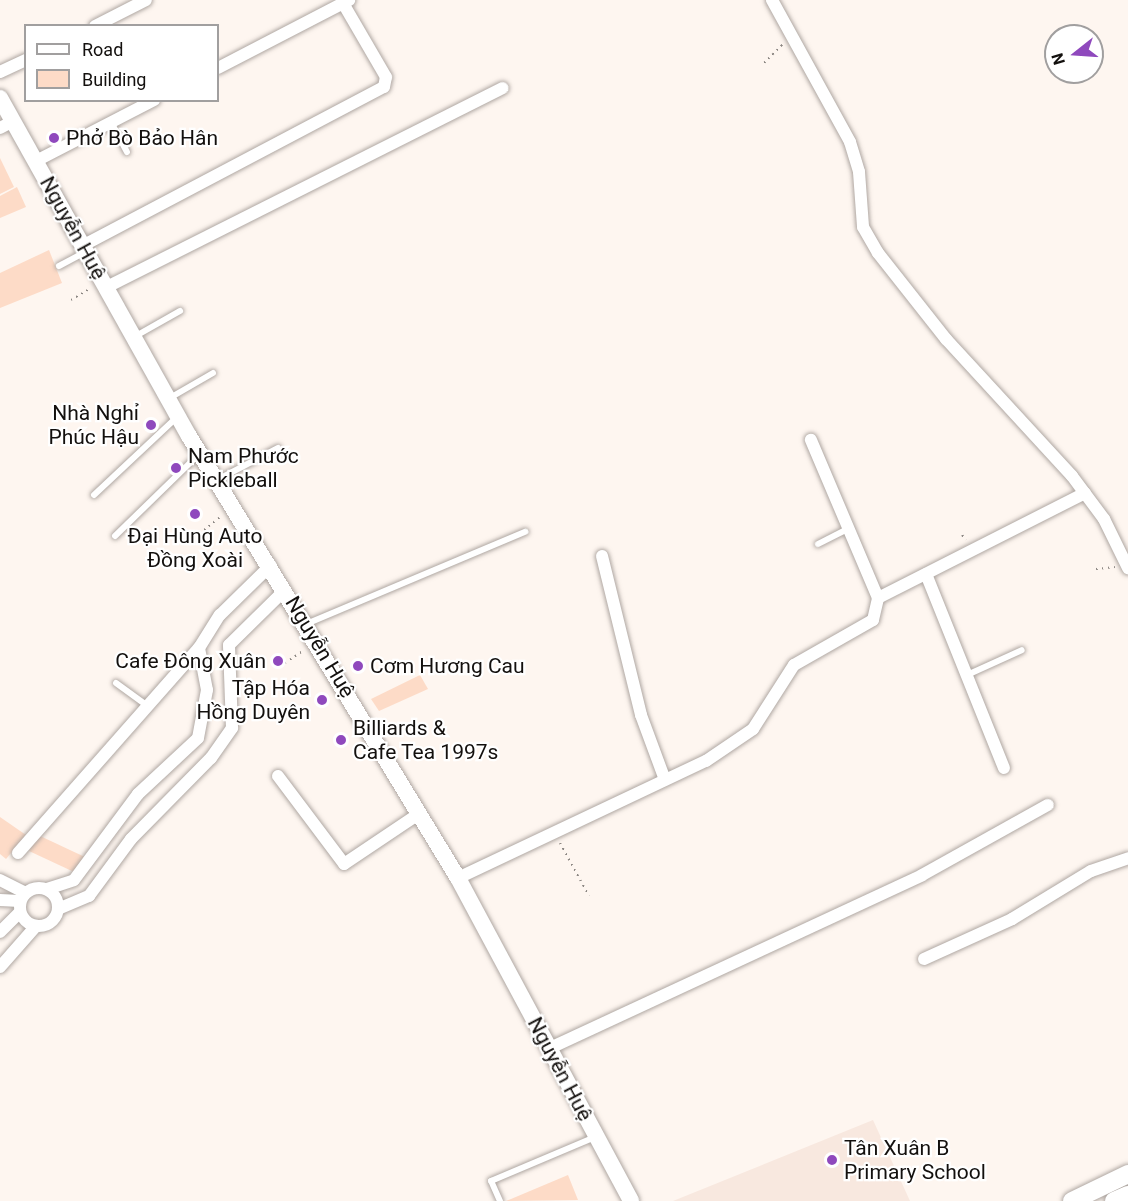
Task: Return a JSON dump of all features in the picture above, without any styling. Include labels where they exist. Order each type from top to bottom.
[{"type":"main road","points":[[1072,1201],[1128,1174]]},
{"type":"main road","points":[[1114,1201],[1128,1196]]},
{"type":"street","points":[[99,24],[146,0]]},
{"type":"street","points":[[772,0],[789,38],[849,142],[859,172],[863,227],[921,310],[1085,494],[1128,567]]},
{"type":"street","points":[[84,249],[384,87],[386,77],[346,2],[219,67]]},
{"type":"street","points":[[0,72],[24,61]]},
{"type":"street","points":[[104,285],[502,88]]},
{"type":"street","name":"Nguyễn Huệ","points":[[0,98],[7,124],[36,161],[168,399],[458,878],[631,1201]]},
{"type":"street","points":[[36,161],[150,102]]},
{"type":"street","points":[[458,878],[553,830],[666,780],[753,729],[783,676],[873,620],[878,598],[811,440]]},
{"type":"street","points":[[878,598],[1085,494]]},
{"type":"street","points":[[602,556],[641,715],[666,780]]},
{"type":"street","points":[[18,853],[146,705],[199,648],[220,615],[271,566]]},
{"type":"street","points":[[926,574],[1004,768]]},
{"type":"street","points":[[0,967],[36,926],[53,920],[58,909],[89,896],[146,823],[212,758],[232,728],[229,645],[285,590]]},
{"type":"street","points":[[0,932],[22,902],[47,889],[74,880],[138,794],[198,738],[207,690],[199,648]]},
{"type":"street","points":[[278,776],[344,864],[420,813]]},
{"type":"street","points":[[548,1049],[921,875],[1048,805]]},
{"type":"street","points":[[924,959],[1012,919],[1091,871],[1128,858]]},
{"type":"street","points":[[0,880],[22,902],[36,926]]},
{"type":"street","points":[[47,889],[58,909]]},
{"type":"street","points":[[0,900],[22,902]]},
{"type":"lane","points":[[111,123],[127,152]]},
{"type":"lane","points":[[59,266],[84,249]]},
{"type":"lane","points":[[133,337],[180,310]]},
{"type":"lane","points":[[168,399],[213,373]]},
{"type":"lane","points":[[94,495],[178,416]]},
{"type":"lane","points":[[217,481],[278,448]]},
{"type":"lane","points":[[115,536],[200,453]]},
{"type":"lane","points":[[818,544],[848,529]]},
{"type":"lane","points":[[306,624],[525,531]]},
{"type":"lane","points":[[966,675],[1022,650]]},
{"type":"lane","points":[[116,683],[146,705]]},
{"type":"lane","points":[[500,1201],[492,1181],[596,1137]]},
{"type":"path","points":[[764,63],[789,38]]},
{"type":"path","points":[[71,300],[104,285]]},
{"type":"path","points":[[204,530],[233,507]]},
{"type":"path","points":[[1096,569],[1128,567]]},
{"type":"path","points":[[285,663],[316,642]]},
{"type":"path","points":[[553,830],[589,896]]},
{"type":"shaded area","name":"Tân Xuân B Primary School","points":[[873,1120],[910,1201],[673,1201]]},
{"type":"building","points":[[0,158],[14,187],[0,194]]},
{"type":"building","points":[[17,187],[26,207],[0,218],[0,196]]},
{"type":"building","points":[[49,250],[62,283],[0,308],[0,273]]},
{"type":"building","points":[[420,675],[428,689],[379,711],[371,699]]},
{"type":"building","points":[[0,817],[26,835],[6,859],[0,854]]},
{"type":"building","points":[[38,835],[87,858],[74,872],[29,851]]},
{"type":"building","points":[[568,1175],[578,1200],[506,1201]]},
{"type":"place","name":"Phở Bò Bảo Hân","points":[[54,138]]},
{"type":"place","name":"Nhà Nghỉ Phúc Hậu","points":[[151,425]]},
{"type":"place","name":"Nam Phước Pickleball","points":[[176,468]]},
{"type":"place","name":"Đại Hùng Auto Đồng Xoài","points":[[195,514]]},
{"type":"place","name":"Cafe Đông Xuân","points":[[278,661]]},
{"type":"place","name":"Cơm Hương Cau","points":[[358,666]]},
{"type":"place","name":"Tập Hóa Hồng Duyên","points":[[322,700]]},
{"type":"place","name":"Billiards & Cafe Tea 1997s","points":[[341,740]]},
{"type":"place","name":"Tân Xuân B Primary School","points":[[832,1160]]}]
